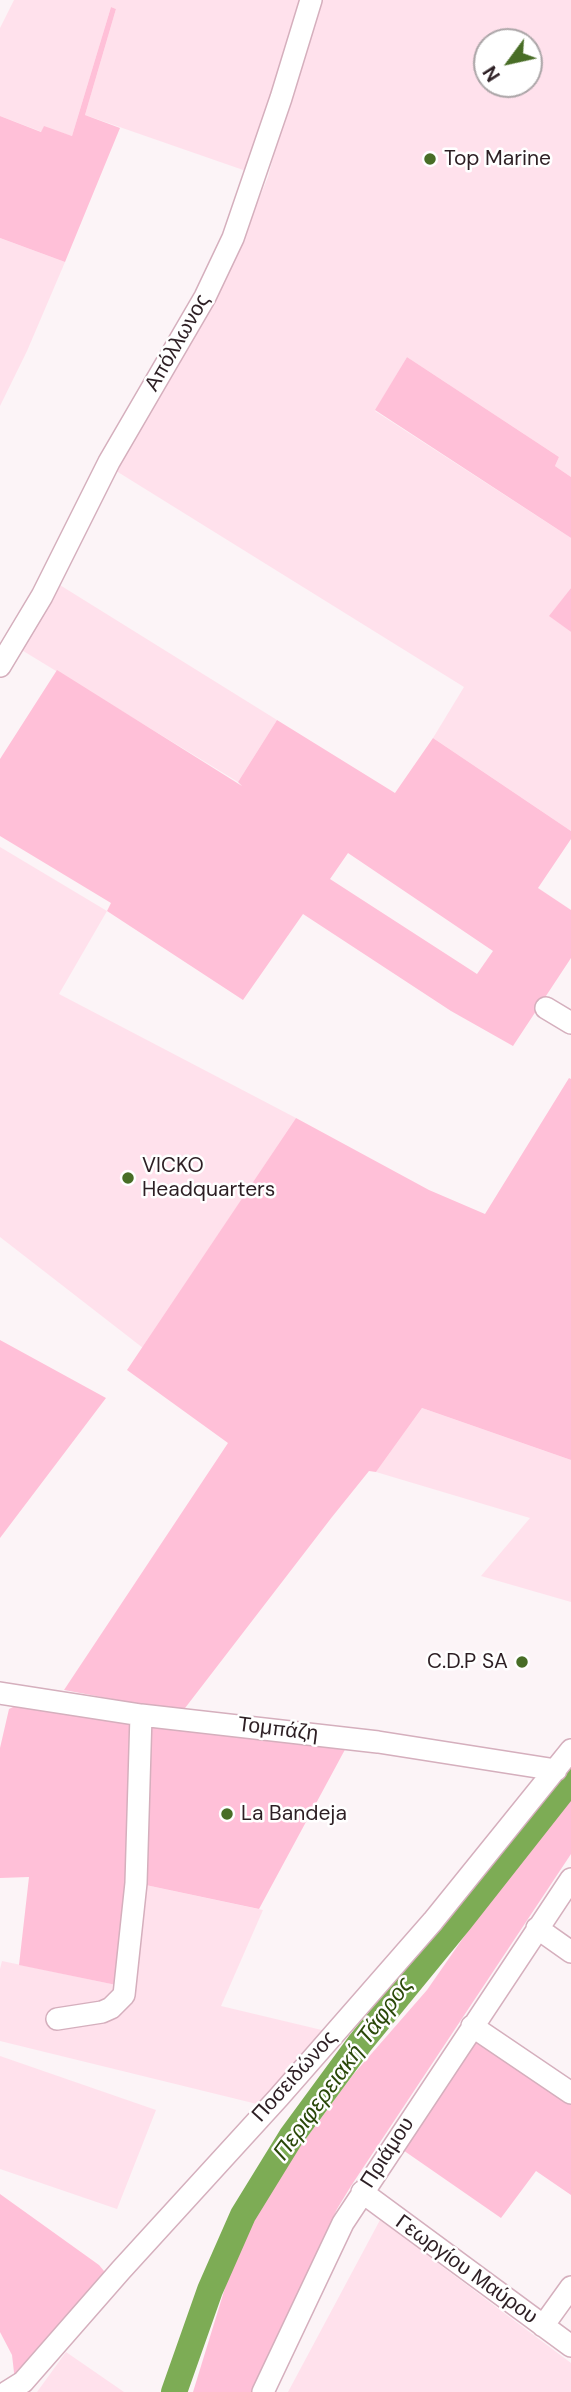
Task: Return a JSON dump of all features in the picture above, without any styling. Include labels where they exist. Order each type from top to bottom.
[{"type":"street","name":"Απόλλωνος","points":[[0,666],[41,596],[110,462],[205,297],[233,238],[311,0]]},
{"type":"street","points":[[547,1008],[571,1023]]},
{"type":"street","name":"Τομπάζη","points":[[0,1693],[141,1714],[378,1742],[556,1770]]},
{"type":"street","points":[[57,2019],[102,2012],[118,2002],[124,1994],[136,1883],[141,1714]]},
{"type":"street","name":"Ποσειδώνος","points":[[7,2392],[23,2382],[279,2097],[433,1921],[571,1750]]},
{"type":"street","name":"Πριάμου","points":[[263,2392],[343,2223],[571,1879]]},
{"type":"street","points":[[537,1928],[571,1952]]},
{"type":"street","points":[[472,2026],[571,2093]]},
{"type":"street","name":"Γεωργίου Μαύρου","points":[[362,2192],[571,2346]]},
{"type":"street","points":[[543,2326],[571,2287]]},
{"type":"shaded area","points":[[14,0],[301,0],[249,172],[85,115],[116,9],[111,7],[72,136],[44,127],[42,132],[0,116],[0,28]]},
{"type":"shaded area","points":[[319,0],[571,0],[571,477],[555,466],[559,457],[407,357],[375,411],[571,538],[571,588],[550,616],[571,632],[571,831],[433,738],[464,687],[113,469],[239,246],[268,177],[305,35]]},
{"type":"shaded area","points":[[111,7],[116,9],[85,115],[120,128],[65,262],[0,238],[0,116],[41,132],[44,126],[72,136]]},
{"type":"shaded area","points":[[0,238],[65,262],[0,406]]},
{"type":"shaded area","points":[[407,357],[559,457],[555,466],[571,477],[571,538],[375,410]]},
{"type":"shaded area","points":[[55,582],[277,720],[238,782],[20,649]]},
{"type":"shaded area","points":[[571,588],[571,632],[549,616]]},
{"type":"shaded area","points":[[57,670],[242,786],[238,782],[277,720],[395,793],[433,738],[571,831],[571,839],[538,888],[571,910],[571,958],[513,1046],[451,1011],[303,914],[243,1000],[107,911],[111,903],[0,836],[0,759]],"holes":[[[348,853],[493,951],[477,974],[330,879]]]},
{"type":"shaded area","name":"VICKO Headquarters","points":[[0,847],[107,911],[59,994],[296,1118],[143,1348],[0,1237]]},
{"type":"shaded area","points":[[569,1078],[571,1460],[422,1408],[376,1472],[369,1471],[182,1712],[64,1690],[228,1443],[127,1370],[296,1118],[429,1190],[485,1214]]},
{"type":"shaded area","points":[[0,1340],[106,1398],[0,1538]]},
{"type":"shaded area","points":[[422,1408],[571,1460],[571,1602],[481,1576],[530,1518],[376,1472]]},
{"type":"shaded area","points":[[21,1703],[132,1723],[129,1889],[121,1986],[19,1965],[29,1877],[0,1878],[0,1748],[9,1709]]},
{"type":"shaded area","name":"La Bandeja","points":[[145,1724],[348,1744],[259,1909],[141,1884]]},
{"type":"shaded area","points":[[571,1795],[571,1854],[337,2209],[252,2392],[193,2392],[229,2275],[254,2219],[288,2163],[352,2076],[427,1990],[486,1905]]},
{"type":"shaded area","points":[[141,1884],[263,1910],[221,2006],[326,2031],[261,2105],[0,2041],[2,1961],[121,1986]]},
{"type":"shaded area","points":[[476,2035],[571,2100],[571,2195],[536,2171],[501,2218],[400,2148]]},
{"type":"shaded area","points":[[0,2056],[156,2110],[117,2209],[0,2169]]},
{"type":"shaded area","points":[[0,2194],[104,2271],[103,2278],[15,2381],[12,2355],[0,2332]]},
{"type":"shaded area","points":[[380,2220],[571,2363],[571,2392],[288,2392]]},
{"type":"shaded area","points":[[66,2352],[124,2392],[37,2392]]},
{"type":"waterway","name":"Περιφερειακή Τάφρος","points":[[174,2392],[210,2290],[243,2215],[291,2137],[360,2043],[571,1780]]},
{"type":"place","name":"Top Marine","points":[[430,159]]},
{"type":"place","name":"VICKO Headquarters","points":[[128,1178]]},
{"type":"place","name":"C.D.P SA","points":[[522,1662]]},
{"type":"place","name":"La Bandeja","points":[[227,1814]]}]
